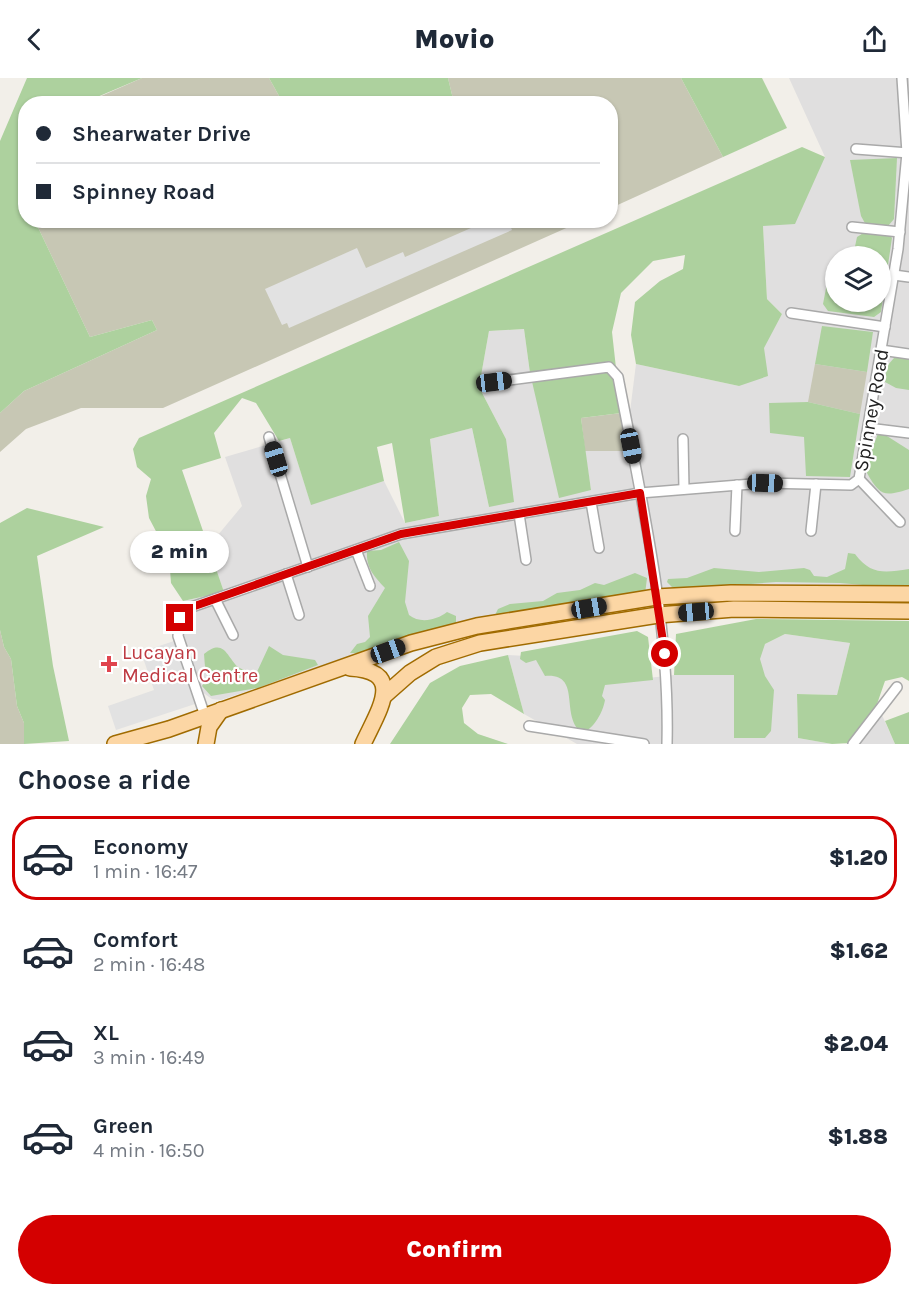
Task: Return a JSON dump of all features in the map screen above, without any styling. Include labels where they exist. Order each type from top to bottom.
[{"type":"main road","points":[[115,744],[205,716],[411,643],[477,626],[656,597],[731,593],[909,594]]},
{"type":"main road","points":[[363,744],[385,695],[410,673],[436,657],[480,643],[658,615],[734,609],[909,611]]},
{"type":"main road","points":[[344,668],[367,669],[378,674],[383,683],[385,695]]},
{"type":"main road","points":[[207,744],[209,727],[221,710]]},
{"type":"street","name":"Spinney Road","points":[[205,716],[178,636],[180,618],[189,608],[401,534],[640,493],[737,485],[851,484],[859,479],[906,200],[908,153],[906,94],[902,78]]},
{"type":"street","points":[[856,149],[908,153]]},
{"type":"street","points":[[852,227],[900,232]]},
{"type":"street","points":[[894,275],[909,277]]},
{"type":"street","points":[[791,313],[885,327]]},
{"type":"street","points":[[881,350],[909,354]]},
{"type":"street","points":[[494,382],[609,367],[618,376],[640,493],[656,597],[667,689],[667,744]]},
{"type":"street","points":[[868,428],[909,433]]},
{"type":"street","points":[[269,437],[308,567]]},
{"type":"street","points":[[683,440],[684,489]]},
{"type":"street","points":[[859,479],[900,522]]},
{"type":"street","points":[[811,531],[816,484]]},
{"type":"street","points":[[735,531],[737,485]]},
{"type":"street","points":[[591,502],[598,549]]},
{"type":"street","points":[[519,514],[526,560]]},
{"type":"street","points":[[356,550],[370,586]]},
{"type":"street","points":[[286,574],[299,615]]},
{"type":"street","points":[[215,599],[233,635]]},
{"type":"street","points":[[853,744],[897,687]]},
{"type":"street","points":[[529,726],[644,744]]},
{"type":"shaded area","points":[[142,78],[269,78],[279,96],[101,96]]},
{"type":"shaded area","points":[[448,78],[681,78],[723,157],[618,205],[618,96],[452,96]]},
{"type":"shaded area","points":[[789,78],[909,78],[909,587],[812,586],[419,633],[221,700],[212,699],[202,692],[182,629],[183,601],[224,592],[208,547],[242,506],[225,457],[290,438],[311,504],[384,481],[405,523],[439,516],[430,439],[472,428],[489,507],[506,439],[479,387],[489,331],[524,329],[530,373],[591,490],[585,451],[625,451],[636,364],[739,386],[782,314],[767,299],[763,226],[825,157]]},
{"type":"shaded area","points":[[38,228],[566,228],[163,408],[81,408],[26,429],[0,452],[0,413],[24,391],[157,330],[152,320],[90,337]]},
{"type":"shaded area","points":[[471,228],[511,228],[512,230],[289,328],[287,323],[282,325],[265,289],[357,248],[366,268],[403,252],[405,257]]},
{"type":"shaded area","points":[[815,364],[867,372],[860,414],[808,402]]},
{"type":"shaded area","points":[[621,413],[625,451],[585,451],[581,418]]},
{"type":"shaded area","points":[[0,630],[4,647],[11,659],[17,706],[24,723],[24,744],[0,744]]},
{"type":"shaded area","points":[[785,634],[850,643],[837,695],[797,694],[798,738],[832,744],[577,744],[524,714],[508,655],[561,658],[605,683],[674,675],[734,675],[765,644]]},
{"type":"shaded area","points":[[174,641],[195,704],[116,730],[108,706],[154,690],[141,652]]},
{"type":"shaded area","points":[[877,704],[895,744],[844,744],[849,743]]},
{"type":"green space","points":[[27,78],[142,78],[100,96],[19,96]]},
{"type":"green space","points":[[269,78],[448,78],[452,96],[279,96]]},
{"type":"green space","points":[[681,78],[762,78],[787,128],[723,157]]},
{"type":"green space","points":[[18,99],[18,228],[38,228],[90,337],[152,320],[157,330],[24,391],[0,413],[0,141]]},
{"type":"green space","points":[[802,147],[825,157],[795,224],[763,226],[767,299],[782,314],[764,348],[768,376],[739,386],[636,364],[631,335],[635,302],[660,281],[683,269],[685,255],[653,261],[621,293],[612,332],[621,413],[581,418],[591,490],[559,498],[530,373],[524,329],[489,331],[479,387],[506,439],[514,502],[489,507],[472,428],[430,439],[439,516],[405,523],[392,443],[377,447],[384,481],[311,505],[290,438],[279,441],[256,403],[242,398],[214,433],[221,458],[182,470],[224,592],[183,601],[171,583],[169,556],[149,518],[146,496],[151,479],[137,467],[133,449],[139,438]]},
{"type":"green space","points":[[897,158],[894,219],[888,226],[866,225],[861,216],[850,160]]},
{"type":"green space","points":[[865,232],[889,234],[892,238],[891,246],[855,246],[857,237]]},
{"type":"green space","points":[[836,312],[881,312],[874,317]]},
{"type":"green space","points":[[822,326],[873,332],[867,372],[815,364]]},
{"type":"green space","points":[[894,358],[909,359],[909,390],[896,388],[885,382],[887,366]]},
{"type":"green space","points":[[808,402],[860,414],[850,477],[806,476],[804,437],[770,433],[769,403]]},
{"type":"green space","points":[[879,431],[909,450],[909,489],[884,493],[879,490],[867,473],[869,457]]},
{"type":"green space","points":[[27,508],[104,527],[37,556],[53,666],[69,741],[24,744],[24,723],[17,706],[11,659],[4,647],[0,630],[0,523]]},
{"type":"green space","points":[[399,542],[409,561],[405,602],[409,615],[413,618],[428,620],[447,612],[456,616],[456,626],[451,629],[401,637],[364,653],[350,653],[357,644],[365,642],[370,637],[368,616],[385,588],[369,567],[367,551],[381,550]]},
{"type":"green space","points":[[848,553],[855,554],[867,566],[879,571],[909,569],[909,589],[840,583],[776,582],[686,589],[672,587],[667,582],[668,579],[687,578],[714,568],[759,572],[804,568],[810,570],[814,576],[827,577],[845,569]]},
{"type":"green space","points":[[635,573],[647,578],[645,594],[497,617],[495,615],[498,609],[510,604],[543,601],[557,593],[580,590],[595,583],[604,585]]},
{"type":"green space","points":[[756,619],[909,621],[909,681],[902,677],[885,681],[877,704],[849,743],[832,744],[798,738],[797,694],[837,695],[850,643],[785,634],[765,644],[760,659],[765,676],[774,690],[771,731],[765,738],[734,738],[734,675],[674,675],[676,634]]},
{"type":"green space","points":[[637,631],[648,637],[653,680],[605,685],[602,696],[605,700],[600,715],[590,728],[582,733],[575,726],[564,681],[557,677],[545,676],[536,660],[526,663],[520,659],[521,652]]},
{"type":"green space","points":[[269,646],[283,655],[315,660],[318,665],[258,688],[211,696],[202,686],[209,675],[205,667],[204,654],[211,649],[221,648],[238,667],[256,674]]},
{"type":"green space","points":[[508,655],[524,714],[491,694],[470,695],[462,708],[464,723],[478,734],[508,744],[390,744],[430,683],[460,666]]},
{"type":"green space","points":[[909,712],[909,744],[895,744],[885,721]]},
{"type":"place","name":"Lucayan Medical Centre","points":[[109,664]]},
{"type":"route","points":[[180,618],[189,608],[401,534],[640,493],[665,654]]}]
